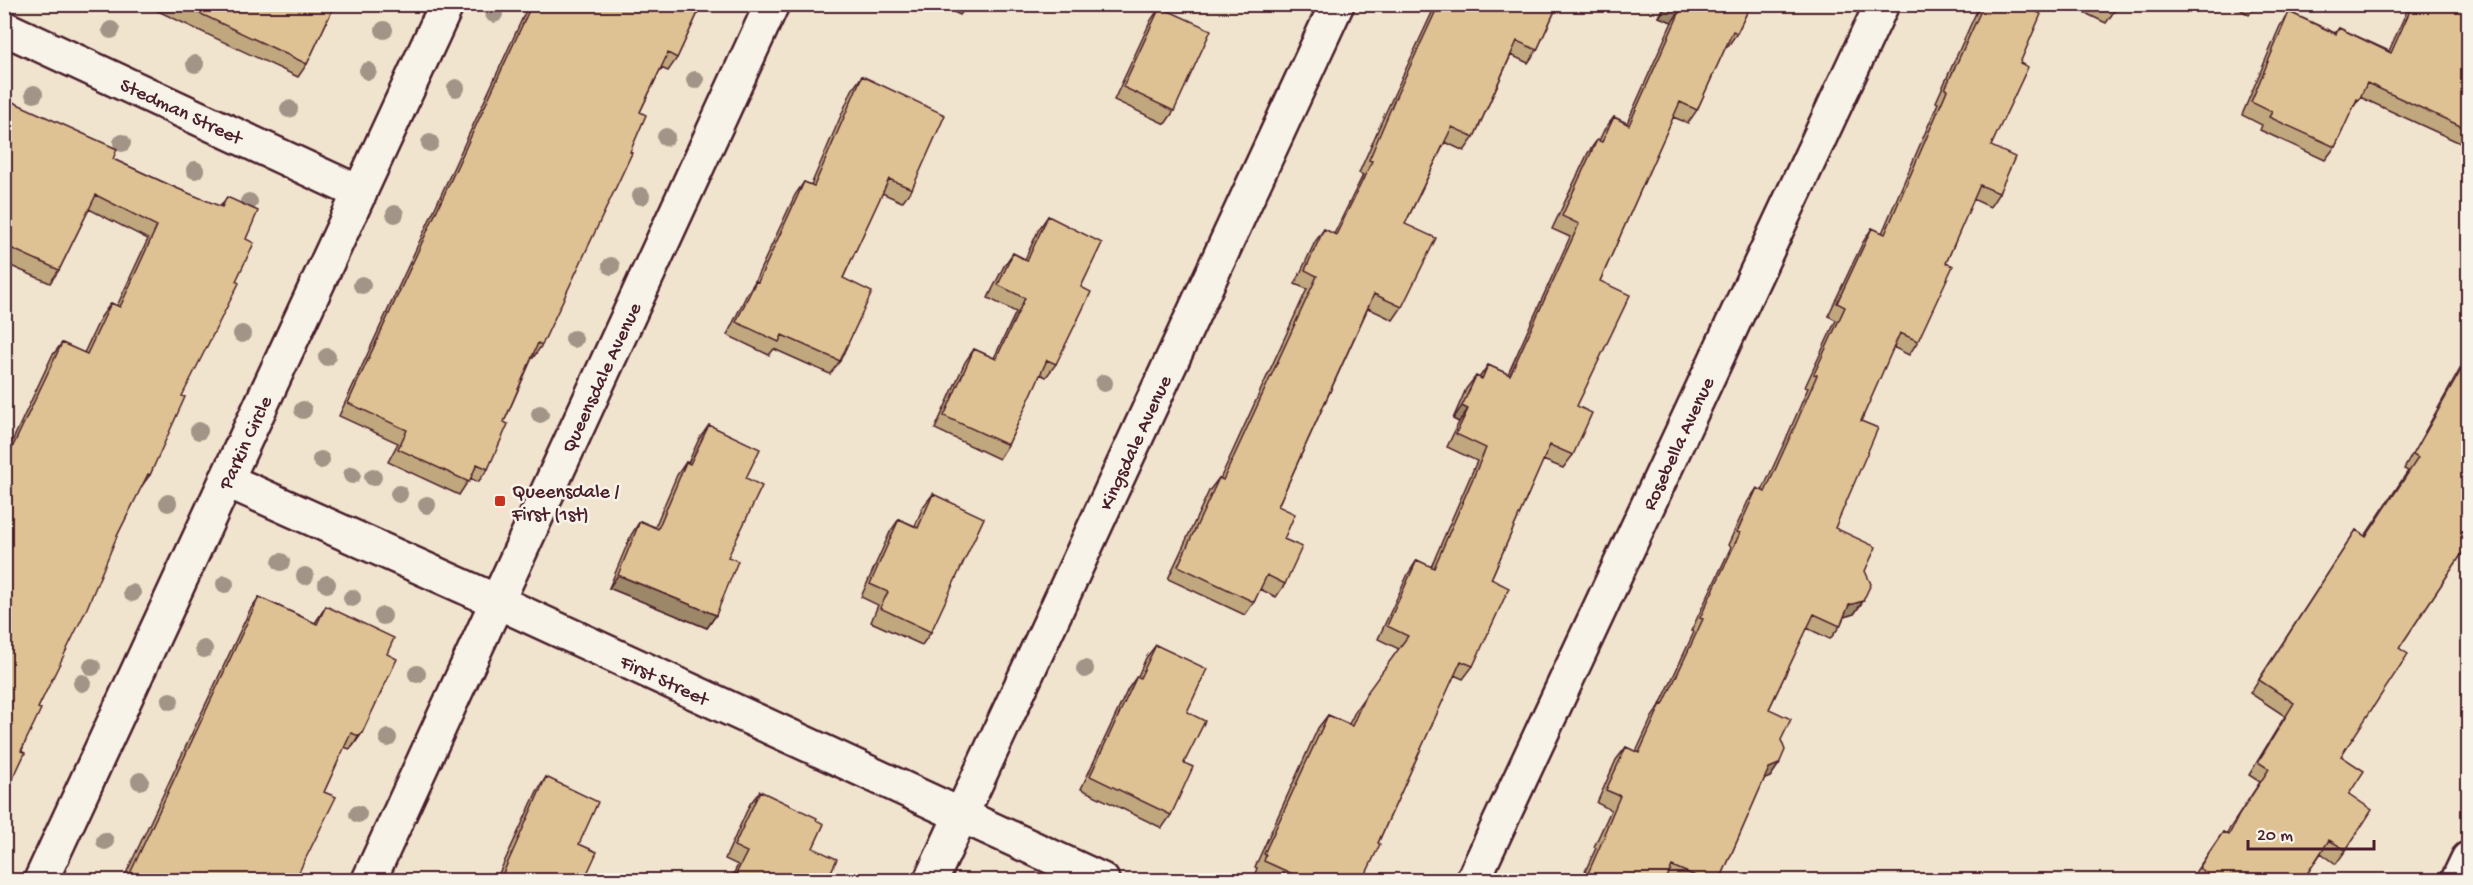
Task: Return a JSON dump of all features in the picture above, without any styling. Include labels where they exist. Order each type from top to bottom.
[{"type":"street","name":"Parkin Circle","points":[[40,880],[447,4]]},
{"type":"street","name":"Queensdale Avenue","points":[[369,880],[772,4]]},
{"type":"street","name":"Kingsdale Avenue","points":[[931,880],[1337,4]]},
{"type":"street","name":"Rosebella Avenue","points":[[1473,880],[1882,4]]},
{"type":"street","name":"Stedman Street","points":[[4,28],[360,193]]},
{"type":"street","name":"First Street","points":[[226,480],[496,601],[1102,880]]},
{"type":"street","points":[[2458,880],[2469,859]]},
{"type":"building","points":[[180,4],[335,4],[307,64]]},
{"type":"building","points":[[532,4],[702,4],[677,58],[668,53],[640,112],[646,115],[630,152],[632,153],[542,345],[538,343],[504,422],[508,424],[488,469],[477,464],[469,482],[398,449],[407,430],[348,403]]},
{"type":"building","points":[[1439,4],[1558,4],[1537,50],[1517,41],[1474,137],[1452,127],[1405,224],[1436,238],[1402,307],[1374,294],[1278,506],[1295,514],[1284,539],[1302,547],[1285,584],[1267,575],[1254,602],[1178,566],[1219,478],[1223,480],[1317,276],[1305,270],[1324,229],[1336,235],[1372,161],[1369,160],[1394,101]]},
{"type":"building","points":[[1670,4],[1751,4],[1737,33],[1733,31],[1697,110],[1680,102],[1600,281],[1630,295],[1577,406],[1592,413],[1573,455],[1550,445],[1491,579],[1509,588],[1473,666],[1461,661],[1363,880],[1306,880],[1264,861],[1266,855],[1264,854],[1328,715],[1352,726],[1366,694],[1408,636],[1387,626],[1417,560],[1434,568],[1486,448],[1456,434],[1468,409],[1462,406],[1476,376],[1482,379],[1488,365],[1510,375],[1579,224],[1562,216],[1597,140],[1602,142],[1614,117],[1629,125],[1681,9]]},
{"type":"building","points":[[1984,4],[2022,4],[2041,14],[2020,63],[2028,67],[1991,146],[2015,157],[1999,193],[1980,185],[1946,263],[1953,266],[1918,341],[1900,333],[1861,421],[1878,428],[1835,528],[1876,547],[1865,571],[1871,584],[1863,601],[1849,605],[1840,626],[1814,614],[1769,709],[1791,719],[1781,740],[1785,750],[1779,764],[1769,768],[1720,880],[1705,880],[1672,866],[1666,880],[1585,880],[1620,796],[1606,790],[1626,747],[1639,753],[1661,704],[1663,705],[1703,619],[1700,618],[1740,533],[1737,532],[1757,488],[1765,492],[1795,426],[1817,375],[1814,374],[1845,307],[1837,303],[1872,228],[1885,234],[1947,90],[1945,89]]},
{"type":"building","points":[[2103,4],[2118,4],[2115,10]]},
{"type":"building","points":[[2413,4],[2469,4],[2469,130],[2367,83],[2335,147],[2269,117],[2272,112],[2251,102],[2289,12],[2336,34],[2339,28],[2391,53]]},
{"type":"building","points":[[1160,7],[1211,30],[1174,111],[1123,87]]},
{"type":"building","points":[[862,76],[945,115],[912,189],[889,179],[843,278],[872,292],[840,361],[782,335],[779,342],[736,322],[756,281],[758,282],[804,182],[814,186]]},
{"type":"building","points":[[4,98],[117,149],[113,159],[176,188],[222,207],[227,197],[258,211],[246,239],[254,243],[236,281],[239,283],[182,396],[185,397],[150,475],[148,474],[117,536],[87,608],[38,708],[41,709],[21,751],[25,753],[4,798],[4,465],[62,343],[87,354],[111,303],[120,307],[157,226],[96,195],[59,270],[4,245]]},
{"type":"building","points":[[1048,216],[1102,243],[1081,287],[1091,292],[1056,364],[1047,360],[1008,445],[944,416],[974,349],[996,359],[1025,298],[998,285],[1013,253],[1027,261]]},
{"type":"building","points":[[2469,356],[2469,543],[2399,648],[2408,654],[2341,756],[2364,771],[2349,794],[2372,810],[2346,850],[2329,840],[2303,880],[2198,880],[2204,871],[2199,868],[2223,832],[2229,835],[2239,815],[2269,769],[2258,762],[2294,703],[2259,680],[2356,530],[2366,537],[2418,458],[2413,455]]},
{"type":"building","points":[[709,425],[760,449],[746,478],[762,486],[728,557],[738,561],[716,615],[618,575],[640,521],[658,529],[686,462],[690,464]]},
{"type":"building","points":[[933,494],[984,518],[931,632],[880,608],[888,592],[870,584],[899,519],[918,528]]},
{"type":"building","points":[[259,597],[317,624],[326,606],[394,638],[387,654],[397,659],[362,733],[359,736],[351,733],[324,792],[336,797],[295,880],[127,880]]},
{"type":"building","points":[[1156,645],[1207,669],[1187,712],[1205,721],[1184,763],[1193,767],[1171,815],[1090,776],[1137,676],[1140,678]]},
{"type":"building","points":[[546,777],[598,802],[579,844],[597,852],[584,880],[500,880]]},
{"type":"building","points":[[760,791],[817,818],[816,820],[824,824],[813,848],[837,859],[827,880],[733,880],[747,852],[734,846]]},
{"type":"place","name":"Queensdale / First (1st)","points":[[500,501]]}]
